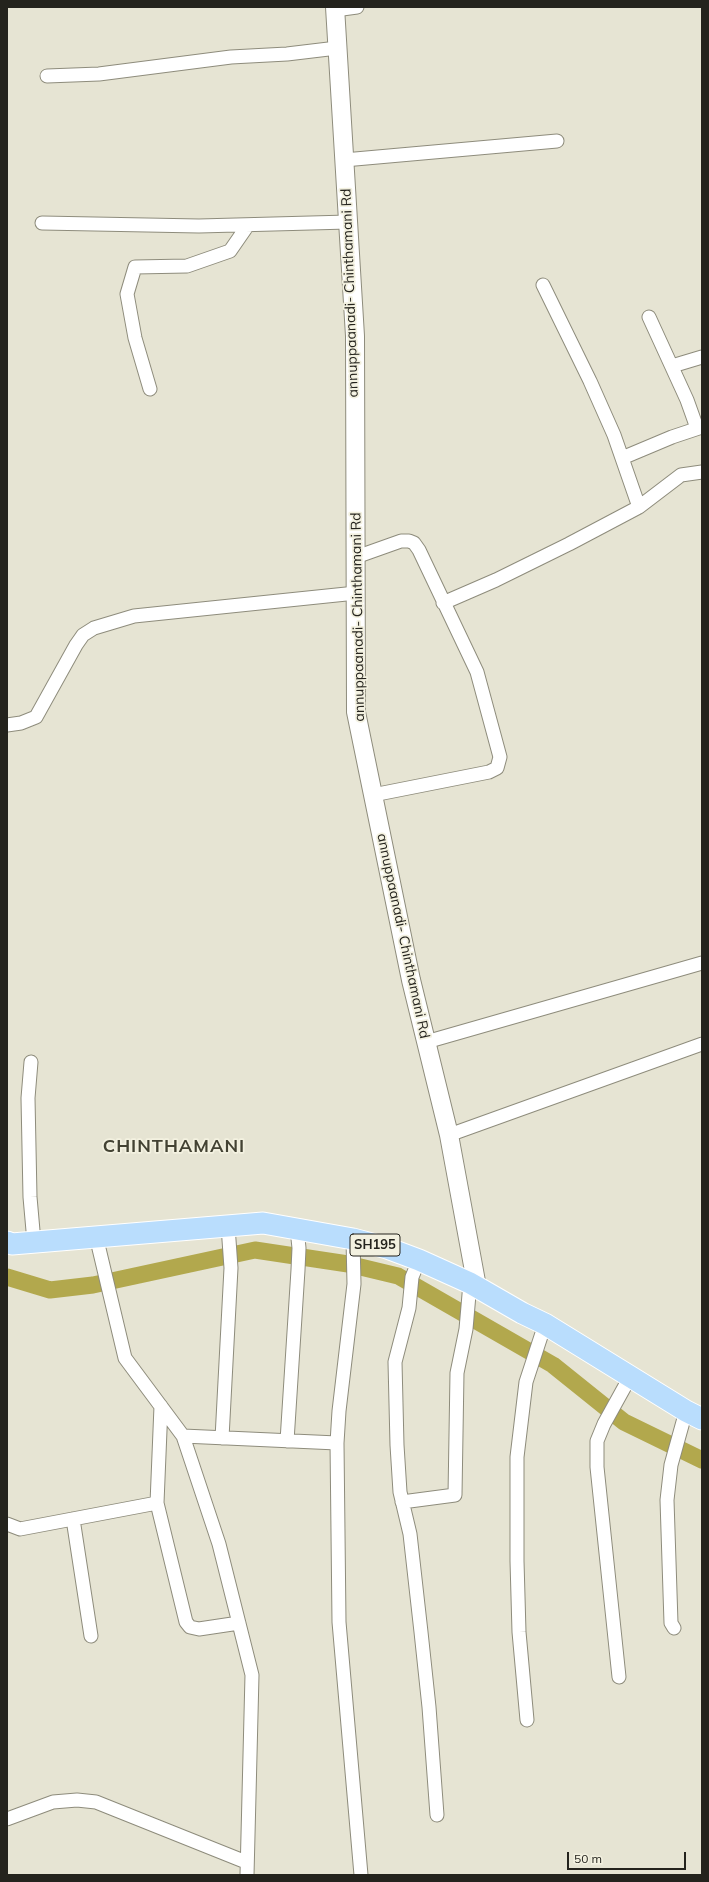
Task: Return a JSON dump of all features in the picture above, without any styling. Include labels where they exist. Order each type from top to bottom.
[{"type":"main road","name":"SH195","points":[[7,1242],[12,1244],[96,1236],[229,1236],[263,1223],[298,1239],[354,1247],[387,1248],[415,1268],[472,1291],[542,1331],[630,1377],[694,1415]]},
{"type":"street","points":[[335,9],[357,7]]},
{"type":"street","name":"annuppaanadi- Chinthamani Rd","points":[[335,9],[355,336],[356,712],[411,980],[449,1134],[472,1291]]},
{"type":"street","points":[[47,76],[99,74],[231,57],[287,54],[337,48]]},
{"type":"street","points":[[344,160],[557,141]]},
{"type":"street","points":[[42,223],[199,226],[348,222]]},
{"type":"street","points":[[150,389],[135,338],[127,294],[135,267],[187,266],[230,251],[248,225]]},
{"type":"street","points":[[543,285],[590,381],[614,435],[639,507]]},
{"type":"street","points":[[622,458],[672,437],[699,428],[649,317]]},
{"type":"street","points":[[672,366],[702,357]]},
{"type":"street","points":[[443,603],[563,548],[639,507],[681,475],[702,472]]},
{"type":"street","points":[[356,557],[401,541],[409,541],[414,543],[419,550],[477,672],[500,757],[496,768],[489,772],[373,795]]},
{"type":"street","points":[[7,726],[22,723],[36,717],[76,644],[83,634],[94,628],[134,616],[356,594]]},
{"type":"street","points":[[426,1042],[702,963]]},
{"type":"street","points":[[449,1134],[702,1044]]},
{"type":"street","points":[[31,1062],[28,1098],[30,1197],[34,1242]]},
{"type":"street","points":[[7,1819],[53,1802],[77,1800],[96,1802],[246,1869],[252,1675],[219,1544],[183,1436],[125,1358],[96,1236]]},
{"type":"street","points":[[222,1438],[231,1268],[229,1236]]},
{"type":"street","points":[[287,1441],[298,1270],[298,1239]]},
{"type":"street","points":[[354,1247],[354,1284],[339,1411],[337,1443],[339,1622],[361,1875]]},
{"type":"street","points":[[415,1268],[409,1308],[395,1362],[398,1461],[402,1502],[410,1534],[429,1707],[437,1815]]},
{"type":"street","points":[[402,1502],[455,1495],[457,1373],[472,1291]]},
{"type":"street","points":[[527,1720],[519,1632],[517,1457],[526,1382],[542,1331]]},
{"type":"street","points":[[620,1676],[597,1467],[597,1441],[604,1424],[630,1377]]},
{"type":"street","points":[[161,1406],[157,1503],[186,1622],[190,1627],[199,1629],[239,1623]]},
{"type":"street","points":[[674,1628],[671,1624],[667,1500],[671,1465],[679,1435],[694,1415]]},
{"type":"street","points":[[183,1436],[337,1443]]},
{"type":"street","points":[[7,1524],[20,1529],[157,1503]]},
{"type":"street","points":[[73,1519],[91,1636]]},
{"type":"waterway","points":[[7,1277],[50,1290],[93,1285],[255,1250],[348,1264],[398,1276],[553,1365],[624,1422],[702,1460]]},
{"type":"district","name":"CHINTHAMANI","points":[[174,1147]]}]
